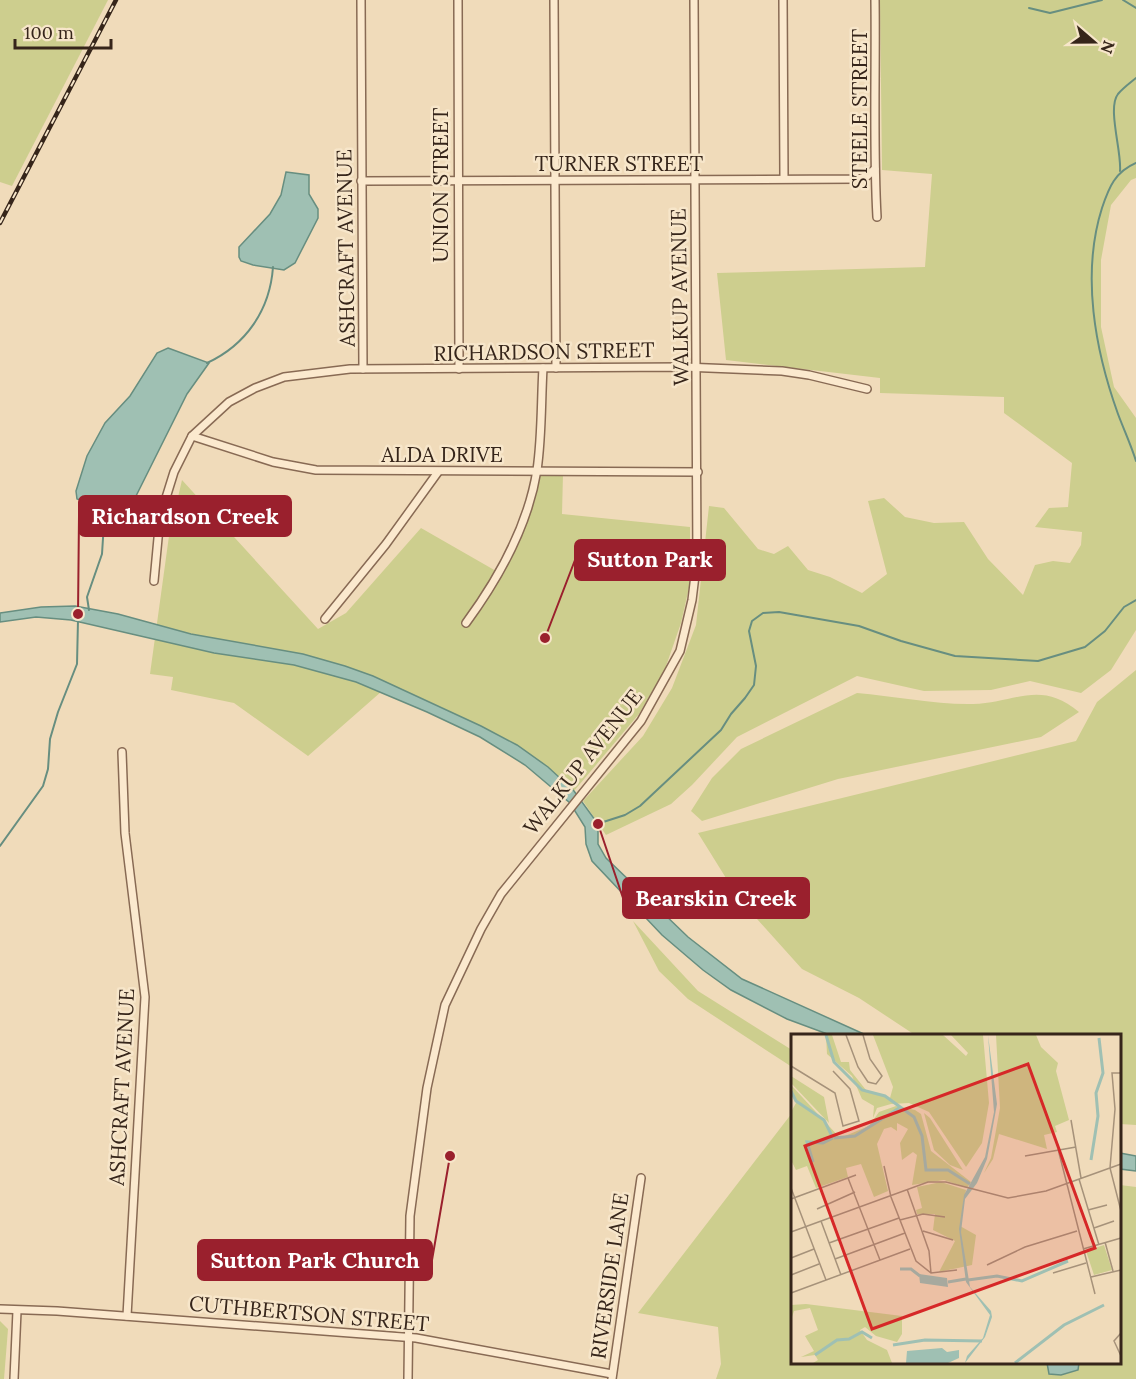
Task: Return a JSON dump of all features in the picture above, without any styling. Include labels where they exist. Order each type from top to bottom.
[{"type":"street","name":"ASHCRAFT AVENUE","points":[[154,582],[160,517],[174,472],[192,436],[229,402],[255,388],[284,377],[312,372],[363,369],[361,0]]},
{"type":"street","name":"UNION STREET","points":[[458,0],[459,369]]},
{"type":"street","points":[[554,0],[556,368]]},
{"type":"street","name":"WALKUP AVENUE","points":[[408,1379],[408,1251],[412,1194],[434,1044],[444,1005],[481,929],[501,894],[641,721],[680,651],[692,600],[698,472],[694,0]]},
{"type":"street","points":[[783,0],[784,177]]},
{"type":"street","name":"STEELE STREET","points":[[875,0],[875,169],[878,217]]},
{"type":"street","name":"TURNER STREET","points":[[361,181],[695,180],[784,177],[858,179],[867,176],[875,169]]},
{"type":"street","points":[[466,623],[494,580],[519,533],[536,471],[543,368]]},
{"type":"street","name":"RICHARDSON STREET","points":[[363,369],[752,369],[809,375],[867,389]]},
{"type":"street","name":"ALDA DRIVE","points":[[192,436],[293,467],[438,472],[698,472]]},
{"type":"street","points":[[325,619],[400,526],[438,472]]},
{"type":"street","name":"ASHCRAFT AVENUE","points":[[122,752],[125,833],[145,997],[127,1316]]},
{"type":"street","name":"RIVERSIDE LANE","points":[[612,1376],[641,1178]]},
{"type":"street","name":"CUTHBERTSON STREET","points":[[0,1310],[127,1316],[409,1338],[612,1376]]},
{"type":"street","points":[[14,1379],[17,1311]]},
{"type":"green space","points":[[0,0],[108,0],[12,186],[0,182]]},
{"type":"green space","points":[[880,0],[1136,0],[1136,178],[1131,180],[1111,205],[1101,260],[1101,327],[1114,387],[1136,418],[1136,630],[1111,670],[1081,693],[1030,681],[991,690],[924,691],[857,676],[737,737],[671,804],[606,835],[583,801],[643,736],[672,688],[696,625],[709,506],[724,508],[758,549],[774,554],[788,546],[808,570],[830,577],[862,593],[887,574],[868,501],[884,498],[905,517],[934,523],[964,522],[988,559],[1023,595],[1035,565],[1053,561],[1070,563],[1081,545],[1082,532],[1035,527],[1049,508],[1068,507],[1072,463],[1004,413],[1004,397],[880,393],[880,378],[726,360],[717,273],[925,267],[932,174],[882,170]]},
{"type":"green space","points":[[563,474],[562,514],[690,527],[690,583],[681,623],[665,669],[639,714],[574,791],[532,757],[487,730],[390,684],[308,756],[234,703],[171,690],[173,677],[150,674],[169,536],[182,480],[318,629],[346,613],[421,528],[503,575],[521,538],[540,475]]},
{"type":"green space","points":[[1136,670],[1136,1125],[1121,1124],[1121,1034],[913,1034],[859,998],[802,969],[739,899],[698,833],[1076,741],[1097,702]]},
{"type":"green space","points":[[857,693],[959,704],[988,703],[1027,695],[1039,695],[1065,702],[1079,712],[1041,737],[838,779],[702,821],[691,811],[712,778],[741,749]]},
{"type":"green space","points":[[633,921],[698,991],[791,1049],[791,1066],[688,999],[659,971]]},
{"type":"green space","points":[[791,1114],[791,1364],[1121,1364],[1121,1185],[1136,1187],[1136,1379],[716,1379],[721,1364],[718,1327],[638,1313]]},
{"type":"green space","points":[[0,1321],[8,1329],[4,1379],[0,1379]]},
{"type":"shaded area","points":[[286,172],[309,175],[309,194],[318,209],[318,218],[295,263],[284,270],[241,261],[239,247],[270,214],[281,195]]},
{"type":"shaded area","points":[[168,348],[209,363],[187,394],[129,510],[104,507],[77,499],[76,491],[87,456],[105,423],[130,396],[157,353]]},
{"type":"shaded area","points":[[75,606],[118,614],[191,634],[303,654],[373,676],[481,726],[517,745],[548,767],[574,791],[598,824],[598,844],[606,858],[688,937],[742,979],[864,1034],[827,1034],[787,1019],[731,990],[703,970],[662,935],[592,861],[586,844],[585,827],[570,803],[525,765],[480,737],[356,682],[294,665],[214,653],[71,620],[36,617],[0,622],[0,613],[41,607]]},
{"type":"shaded area","points":[[1121,1153],[1136,1156],[1136,1171],[1121,1169]]},
{"type":"shaded area","points":[[1047,1364],[1079,1364],[1078,1370],[1061,1375],[1049,1374]]},
{"type":"waterway","points":[[1029,8],[1050,13],[1102,0]]},
{"type":"waterway","points":[[1123,0],[1136,8]]},
{"type":"waterway","points":[[1120,171],[1114,120],[1115,101],[1118,94],[1136,78]]},
{"type":"waterway","points":[[1136,163],[1123,171],[1110,187],[1102,208],[1092,259],[1093,312],[1097,338],[1110,389],[1136,461]]},
{"type":"waterway","points":[[207,363],[233,346],[254,324],[267,298],[273,267]]},
{"type":"waterway","points":[[89,610],[87,597],[102,554],[105,507]]},
{"type":"waterway","points":[[597,824],[625,815],[640,806],[721,730],[754,685],[756,666],[749,631],[752,621],[763,613],[779,612],[859,626],[955,656],[1038,661],[1085,647],[1105,631],[1124,607],[1136,600]]},
{"type":"waterway","points":[[0,846],[43,786],[48,769],[50,739],[77,664],[78,620]]},
{"type":"railway","points":[[0,223],[116,0]]},
{"type":"place","name":"Richardson Creek","points":[[78,614]]},
{"type":"place","name":"Sutton Park","points":[[545,638]]},
{"type":"place","name":"Bearskin Creek","points":[[598,824]]},
{"type":"place","name":"Sutton Park Church","points":[[450,1156]]}]
